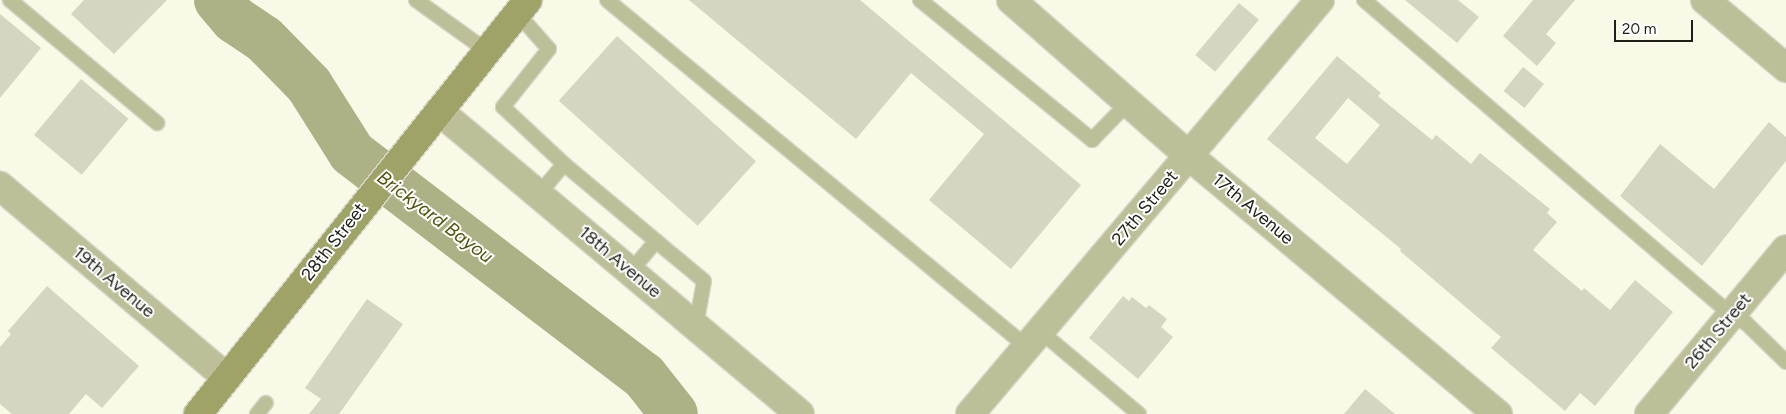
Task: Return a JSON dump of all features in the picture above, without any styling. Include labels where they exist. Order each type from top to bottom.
[{"type":"main road","name":"28th Street","points":[[198,414],[522,7]]},
{"type":"street","name":"17th Avenue","points":[[1011,0],[1189,156],[1498,414]]},
{"type":"street","name":"27th Street","points":[[970,414],[1320,0]]},
{"type":"street","points":[[1705,0],[1786,68]]},
{"type":"street","name":"18th Avenue","points":[[439,111],[800,414]]},
{"type":"street","name":"19th Avenue","points":[[0,186],[227,378]]},
{"type":"street","name":"26th Street","points":[[1649,414],[1786,248]]},
{"type":"lane","points":[[10,0],[157,123]]},
{"type":"lane","points":[[416,0],[487,51]]},
{"type":"lane","points":[[607,0],[1033,339],[1139,414]]},
{"type":"lane","points":[[920,0],[1092,140],[1128,103]]},
{"type":"lane","points":[[1364,0],[1731,315],[1746,323],[1786,362]]},
{"type":"lane","points":[[522,7],[549,49],[503,107],[564,164],[704,281],[696,326]]},
{"type":"lane","points":[[539,194],[564,164]]},
{"type":"lane","points":[[631,271],[656,241]]},
{"type":"lane","points":[[257,414],[266,403]]},
{"type":"building","points":[[84,0],[167,0],[114,54],[71,14]]},
{"type":"building","points":[[689,0],[860,0],[1081,185],[1011,269],[929,200],[984,134],[911,73],[856,139]]},
{"type":"building","points":[[1405,0],[1458,0],[1479,17],[1457,43]]},
{"type":"building","points":[[1533,0],[1575,0],[1546,34],[1556,43],[1537,66],[1503,36]]},
{"type":"building","points":[[1239,3],[1259,20],[1215,72],[1195,55]]},
{"type":"building","points":[[0,14],[41,48],[0,98]]},
{"type":"building","points":[[617,36],[756,161],[698,226],[559,101]]},
{"type":"building","points":[[1337,56],[1381,93],[1378,96],[1432,140],[1436,135],[1471,164],[1480,153],[1550,209],[1547,213],[1557,222],[1533,250],[1582,291],[1584,288],[1610,310],[1635,280],[1673,312],[1595,406],[1580,393],[1565,411],[1491,348],[1501,337],[1400,251],[1401,249],[1267,139]],"holes":[[[1348,98],[1380,125],[1347,164],[1315,138]]]},
{"type":"building","points":[[1523,67],[1544,84],[1524,108],[1503,91]]},
{"type":"building","points":[[81,79],[128,119],[82,175],[34,135]]},
{"type":"building","points":[[1769,122],[1786,137],[1786,161],[1702,266],[1620,196],[1660,144],[1714,189]]},
{"type":"building","points":[[47,286],[139,366],[102,408],[86,394],[69,414],[12,414],[0,404],[0,347],[11,334],[8,331]]},
{"type":"building","points":[[1123,296],[1129,301],[1132,297],[1146,308],[1149,305],[1167,319],[1161,327],[1173,337],[1138,379],[1089,338]]},
{"type":"building","points":[[367,299],[403,324],[339,414],[309,414],[321,399],[305,388]]},
{"type":"building","points":[[1365,389],[1395,414],[1344,414]]},
{"type":"waterway","name":"Brickyard Bayou","points":[[218,0],[234,19],[264,39],[309,85],[352,153],[644,376],[674,414]]}]
